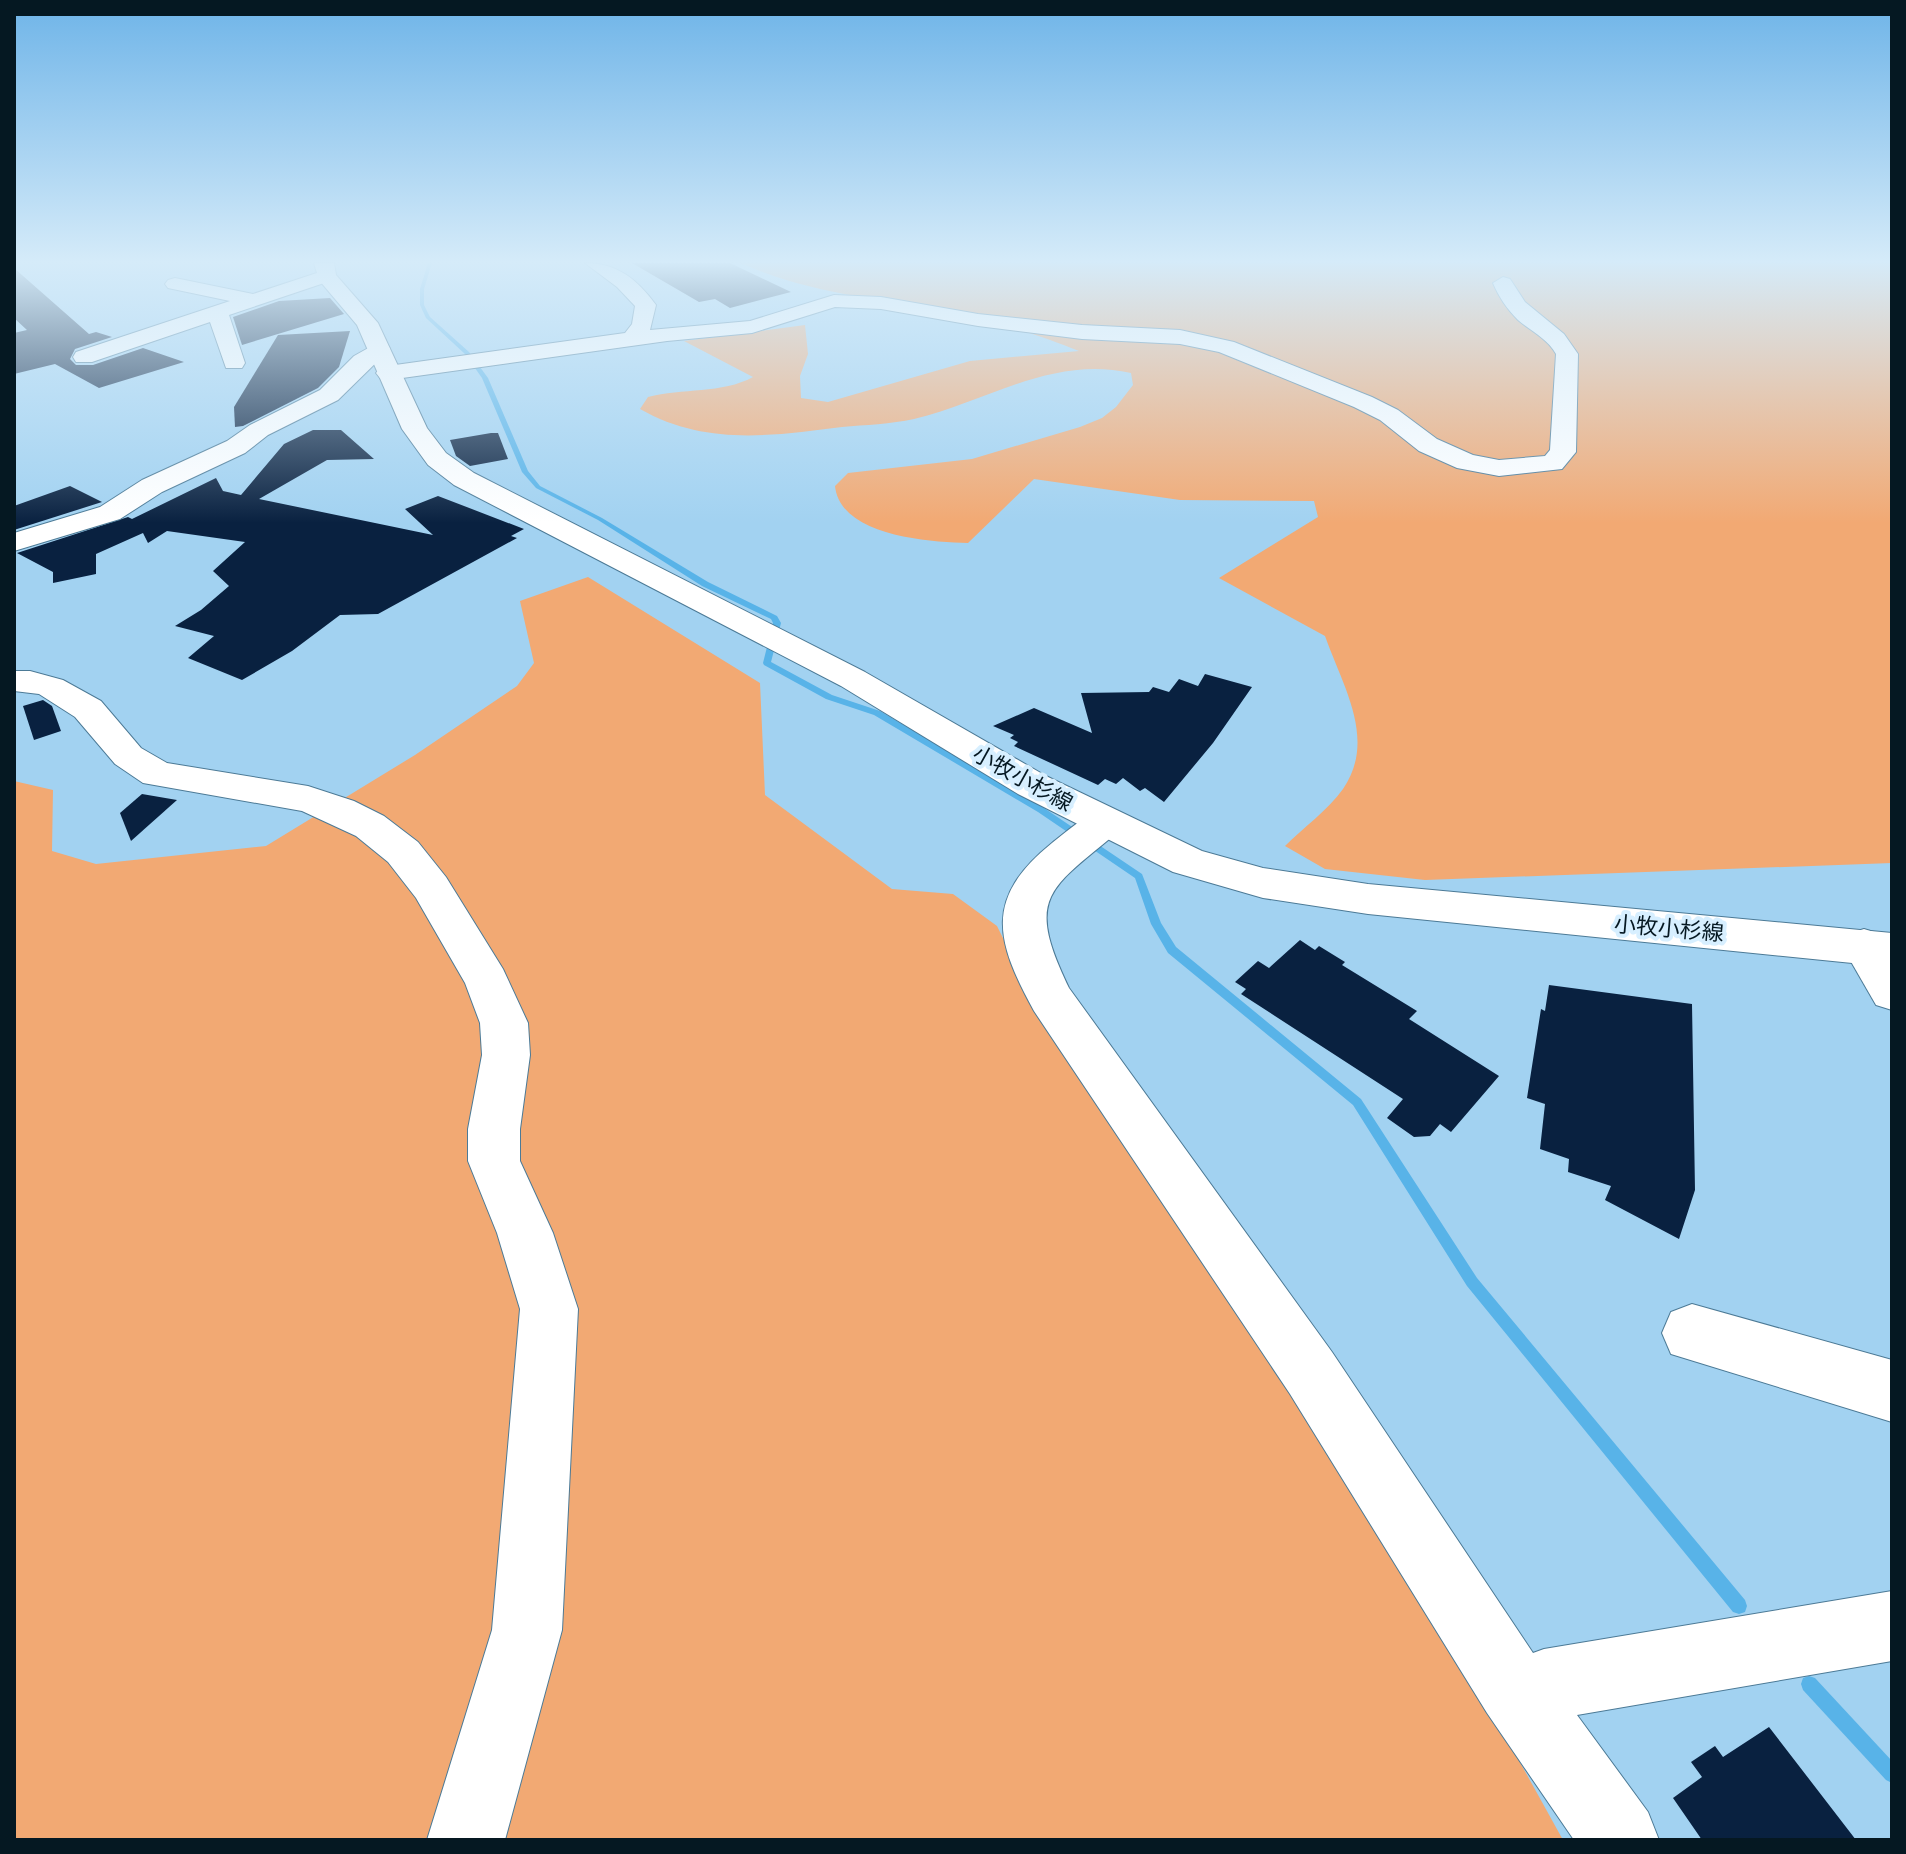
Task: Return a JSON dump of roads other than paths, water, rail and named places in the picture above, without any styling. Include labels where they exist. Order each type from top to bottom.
[{"type":"street","points":[[84,357],[107,350]]},
{"type":"street","points":[[230,350],[234,363]]},
{"type":"street","name":"小牧小杉線","points":[[379,350],[415,429],[437,459],[464,479],[853,679],[1032,785],[1090,833],[1263,883],[1368,899],[1878,948]]},
{"type":"street","points":[[14,542],[110,513],[168,478],[236,447],[259,430],[329,395],[362,361],[474,361],[553,350]]},
{"type":"street","points":[[1232,350],[1363,402],[1389,415],[1428,445],[1466,462],[1499,468],[1553,463],[1563,452],[1566,350]]},
{"type":"street","points":[[14,681],[30,681],[51,687],[88,709],[128,756],[157,774],[308,799],[340,810],[370,826],[403,852],[431,888],[487,981],[504,1023],[506,1055],[494,1129],[494,1161],[525,1233],[549,1309],[527,1630],[466,1840]]},
{"type":"street","points":[[1090,833],[1031,887],[1024,899],[1024,933],[1050,998],[1311,1373],[1521,1697],[1620,1840]]},
{"type":"street","points":[[1878,948],[1892,992]]},
{"type":"street","points":[[1692,1333],[1892,1391]]},
{"type":"street","points":[[1521,1697],[1544,1685],[1892,1626]]},
{"type":"waterway","points":[[463,350],[485,378],[525,472],[538,487],[600,519],[705,584],[774,618],[777,623],[767,663],[829,697],[877,713],[1041,810],[1139,876],[1156,924],[1172,950],[1357,1102],[1472,1282],[1739,1606]]},
{"type":"waterway","points":[[1809,1684],[1892,1774]]}]
